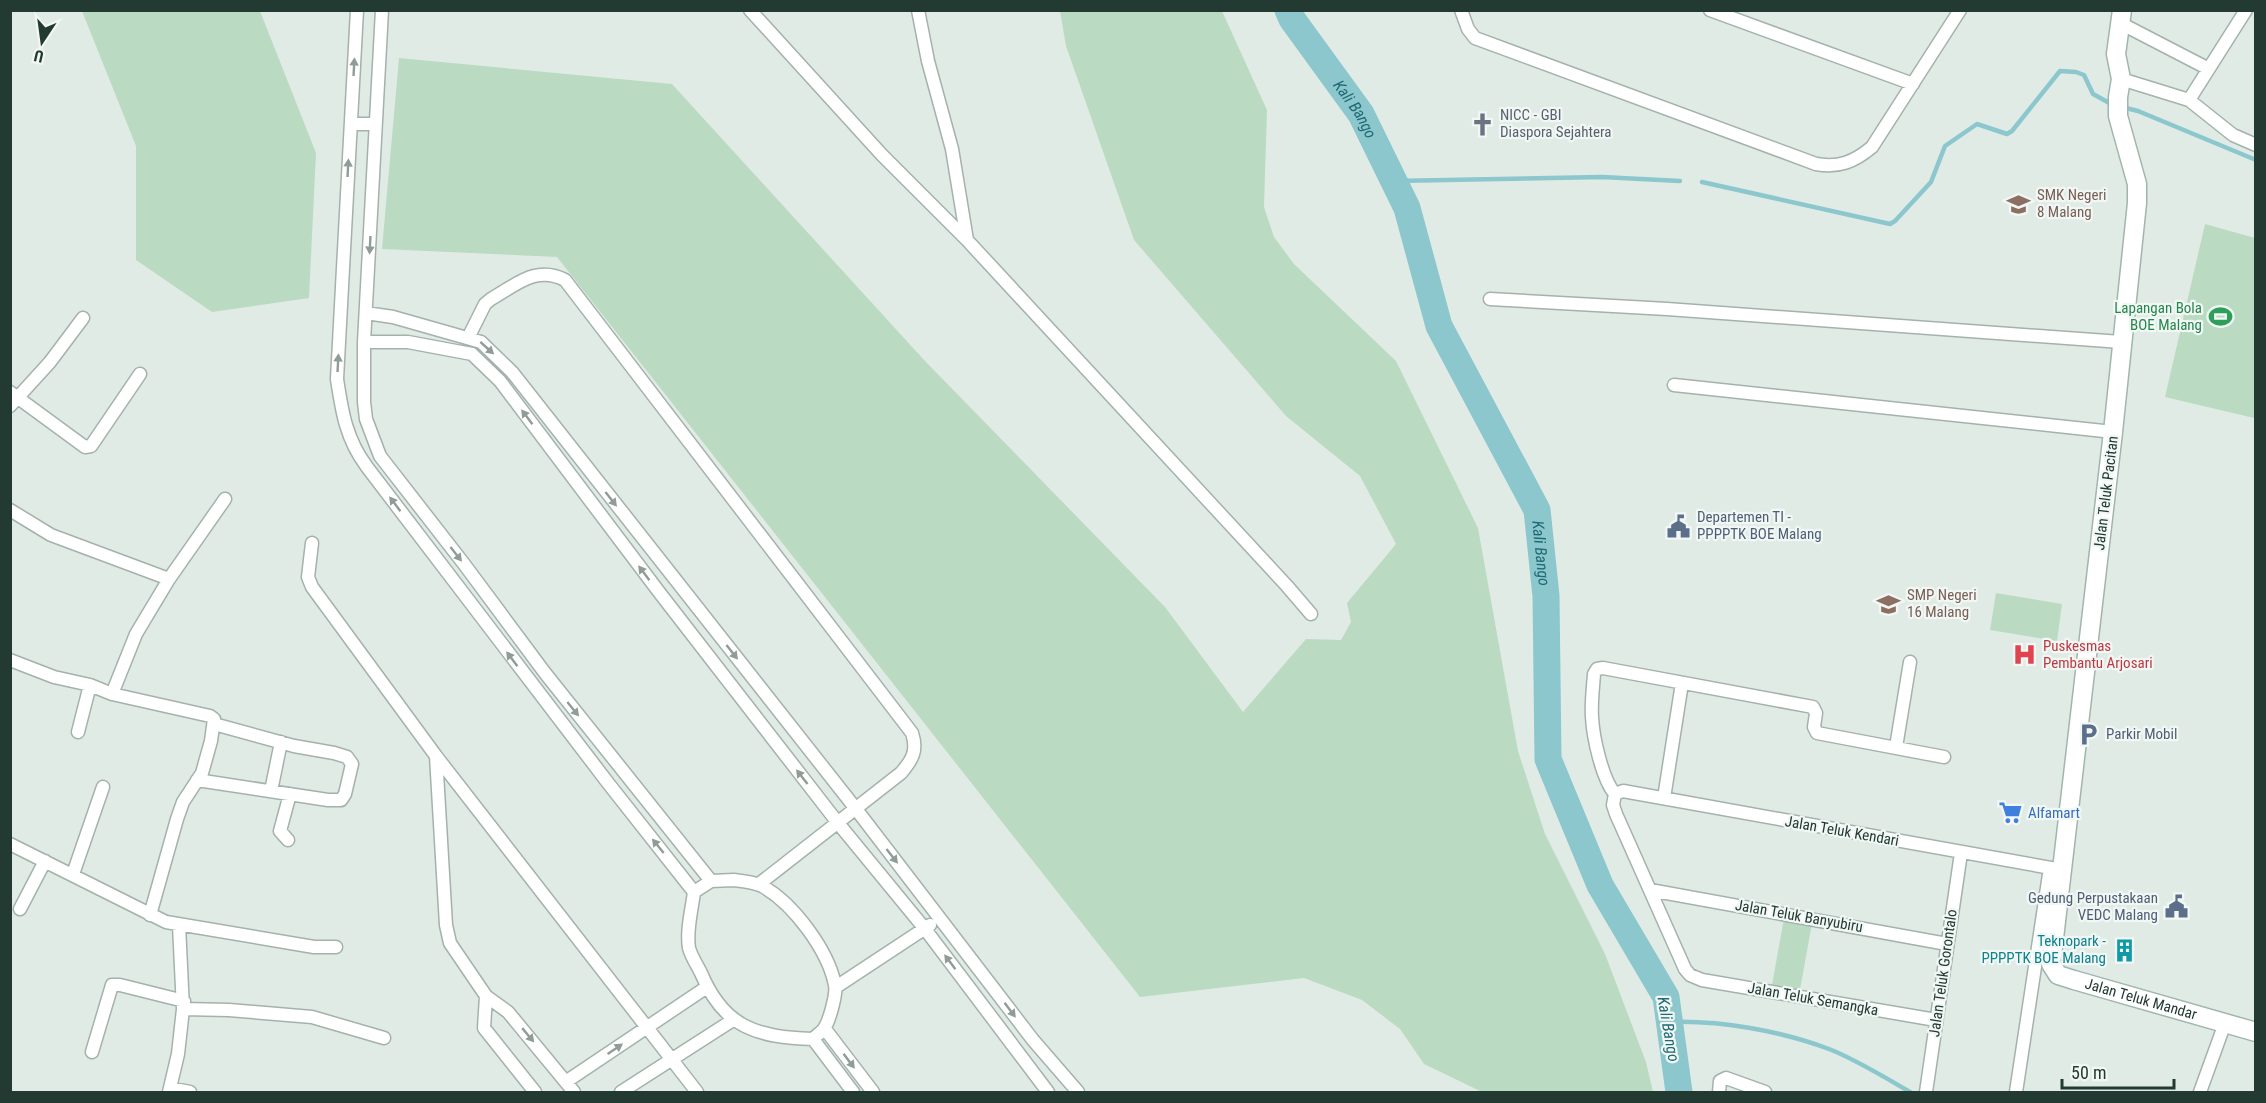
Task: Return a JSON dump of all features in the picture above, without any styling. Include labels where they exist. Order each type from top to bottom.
[{"type":"street","points":[[357,10],[337,379],[343,421],[357,453],[532,685],[694,892],[689,948],[707,987],[733,1020],[745,1028],[791,1038],[813,1039],[825,1029],[836,987],[827,961],[801,921],[778,897],[759,884],[734,880],[711,881],[694,892]]},
{"type":"street","points":[[382,10],[364,342],[366,418],[380,456],[545,673],[711,881]]},
{"type":"street","points":[[750,10],[882,154],[967,240],[1311,614]]},
{"type":"street","points":[[918,10],[928,61],[952,149],[967,240]]},
{"type":"street","points":[[1461,10],[1468,29],[1475,38],[1816,164],[1838,166],[1859,158],[1872,147],[1960,10]]},
{"type":"street","points":[[1710,10],[1913,84]]},
{"type":"street","points":[[2189,100],[2207,68],[2246,10]]},
{"type":"street","points":[[2121,17],[2207,68]]},
{"type":"street","name":"Jalan Teluk Pacitan","points":[[2016,1092],[2056,869],[2113,432],[2137,184],[2122,112],[2121,79],[2116,54],[2121,17]]},
{"type":"street","points":[[2121,79],[2189,100],[2233,135],[2256,145]]},
{"type":"street","points":[[351,124],[376,124]]},
{"type":"street","points":[[468,338],[485,304],[491,299],[538,274],[557,276],[565,280],[912,733],[915,749],[910,762],[901,773],[759,884]]},
{"type":"street","points":[[1490,299],[1667,309],[2121,342]]},
{"type":"street","points":[[366,313],[393,317],[481,342],[512,372],[856,809],[1033,1040],[1078,1092]]},
{"type":"street","points":[[83,318],[50,362],[13,399],[85,447],[91,446],[140,374]]},
{"type":"street","points":[[364,342],[408,342],[472,354],[500,381],[659,592],[838,824],[925,929],[1048,1092]]},
{"type":"street","points":[[500,381],[512,372]]},
{"type":"street","points":[[1674,385],[2113,432]]},
{"type":"street","points":[[367,467],[380,456]]},
{"type":"street","points":[[112,694],[136,634],[169,579],[225,499]]},
{"type":"street","points":[[10,510],[51,535],[169,579]]},
{"type":"street","points":[[312,543],[308,576],[312,587],[436,756],[697,1092]]},
{"type":"street","points":[[659,592],[674,579]]},
{"type":"street","points":[[10,660],[54,677],[90,685],[112,694],[210,716],[214,720],[206,757],[177,819],[150,915]]},
{"type":"street","points":[[1896,747],[1910,662]]},
{"type":"street","points":[[1650,890],[1616,814],[1613,805],[1619,792],[1609,788],[1594,734],[1592,715],[1595,671],[1602,668],[1813,707],[1816,713],[1814,727],[1817,733],[1944,757]]},
{"type":"street","points":[[532,685],[545,673]]},
{"type":"street","points":[[1664,798],[1682,683]]},
{"type":"street","points":[[78,732],[90,685]]},
{"type":"street","points":[[197,780],[341,800],[345,794],[352,764],[346,757],[214,724]]},
{"type":"street","points":[[271,791],[281,742]]},
{"type":"street","points":[[436,756],[446,925],[450,943],[486,996],[508,1012],[574,1092]]},
{"type":"street","points":[[73,874],[103,787]]},
{"type":"street","name":"Jalan Teluk Kendari","points":[[1619,792],[1664,798],[2056,869]]},
{"type":"street","points":[[288,840],[280,831],[290,794]]},
{"type":"street","points":[[10,844],[150,915],[179,925],[314,947],[336,947]]},
{"type":"street","name":"Jalan Teluk Gorontalo","points":[[1926,1092],[1961,853]]},
{"type":"street","points":[[21,909],[45,861]]},
{"type":"street","name":"Jalan Teluk Pacitan","points":[[2056,869],[2051,958],[2052,968],[2058,975]]},
{"type":"street","name":"Jalan Teluk Banyubiru","points":[[1650,890],[1947,944]]},
{"type":"street","name":"Jalan Teluk Semangka","points":[[1650,890],[1685,969],[1690,975],[1702,980],[1936,1020]]},
{"type":"street","points":[[836,987],[940,918]]},
{"type":"street","points":[[179,925],[184,1005],[178,1054],[169,1090],[189,1092]]},
{"type":"street","name":"Jalan Teluk Mandar","points":[[2058,975],[2256,1032]]},
{"type":"street","points":[[92,1052],[112,985],[118,984],[184,1005],[312,1017],[384,1038]]},
{"type":"street","points":[[567,1081],[707,987]]},
{"type":"street","points":[[486,996],[484,1028],[535,1092]]},
{"type":"street","points":[[621,1092],[733,1020]]},
{"type":"street","points":[[2200,1092],[2225,1023]]},
{"type":"street","points":[[825,1029],[873,1092]]},
{"type":"street","points":[[813,1039],[853,1092]]},
{"type":"street","points":[[1719,1092],[1719,1085],[1723,1079],[1730,1078],[1765,1092]]},
{"type":"green space","points":[[82,11],[260,11],[316,153],[309,298],[212,312],[136,260],[136,146]]},
{"type":"green space","points":[[1060,11],[1222,11],[1267,110],[1264,207],[1274,237],[1294,264],[1396,361],[1478,528],[1518,751],[1545,834],[1605,954],[1646,1062],[1653,1092],[1482,1092],[1424,1064],[1400,1029],[1362,1000],[1304,978],[1140,997],[557,257],[382,249],[399,58],[672,84],[925,361],[1165,607],[1243,712],[1306,639],[1341,640],[1351,622],[1347,603],[1396,544],[1360,476],[1286,416],[1134,240],[1066,46]]},
{"type":"green space","name":"Lapangan Bola BOE Malang","points":[[2205,224],[2255,238],[2256,410],[2254,418],[2165,397]]},
{"type":"green space","points":[[1996,593],[2062,604],[2057,641],[1990,630]]},
{"type":"green space","points":[[1784,918],[1812,923],[1800,990],[1772,985]]},
{"type":"waterway","name":"Kali Bango","points":[[1288,10],[1292,19],[1361,114],[1407,208],[1439,326],[1537,510],[1546,596],[1548,759],[1600,885],[1666,997],[1679,1092]]},
{"type":"waterway","points":[[1702,182],[1890,224],[1931,182],[1945,146],[1977,124],[2007,134],[2012,131],[2060,71],[2084,75],[2093,94],[2113,105]]},
{"type":"waterway","points":[[2122,107],[2138,111],[2256,160]]},
{"type":"waterway","points":[[1394,181],[1602,177],[1680,181]]},
{"type":"waterway","points":[[1669,1022],[1729,1025],[1791,1037],[1839,1053],[1910,1092]]},
{"type":"place","name":"NICC - GBI Diaspora Sejahtera","points":[[1482,124]]},
{"type":"place","name":"SMK Negeri 8 Malang","points":[[2019,204]]},
{"type":"place","name":"Lapangan Bola BOE Malang","points":[[2220,317]]},
{"type":"place","name":"Departemen TI - PPPPTK BOE Malang","points":[[1679,526]]},
{"type":"place","name":"SMP Negeri 16 Malang","points":[[1889,604]]},
{"type":"place","name":"Puskesmas Pembantu Arjosari","points":[[2025,655]]},
{"type":"place","name":"Parkir Mobil","points":[[2088,734]]},
{"type":"place","name":"Alfamart","points":[[2010,813]]},
{"type":"place","name":"Gedung Perpustakaan VEDC Malang","points":[[2176,907]]},
{"type":"place","name":"Teknopark - PPPPTK BOE Malang","points":[[2124,950]]}]
